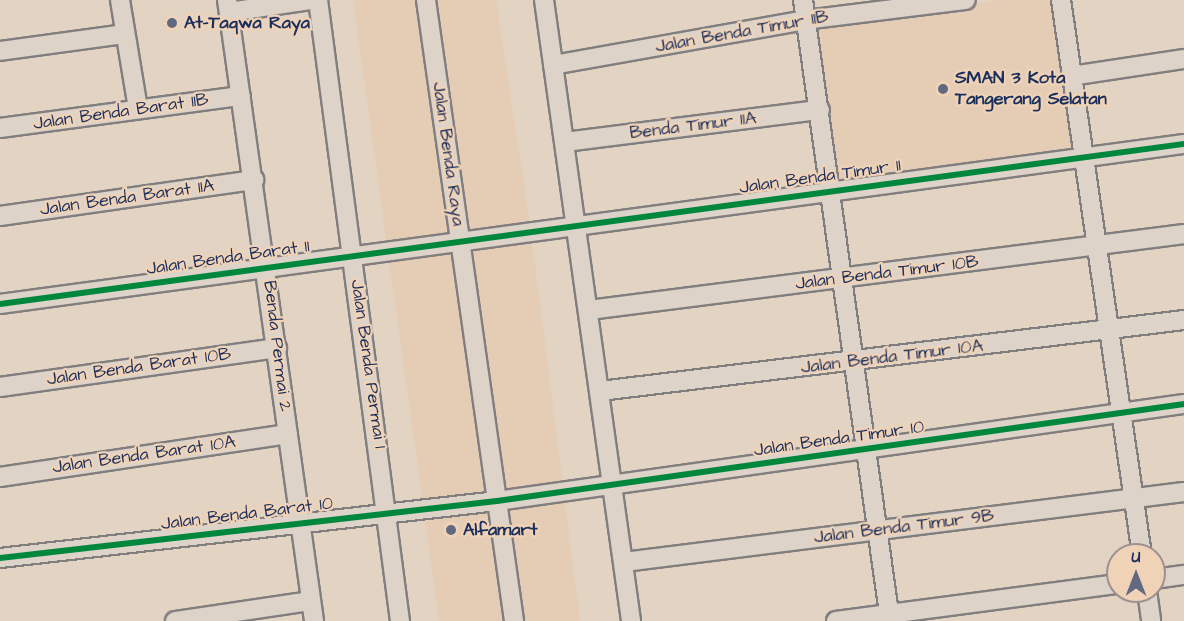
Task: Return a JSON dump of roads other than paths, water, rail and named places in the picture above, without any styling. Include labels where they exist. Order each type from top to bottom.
[{"type":"street","points":[[120,0],[138,110]]},
{"type":"street","points":[[228,6],[310,0]]},
{"type":"street","name":"Jalan Benda Permai 1","points":[[318,0],[388,513],[400,621]]},
{"type":"street","name":"Jalan Benda Raya","points":[[426,0],[514,621]]},
{"type":"street","points":[[544,0],[578,225],[631,621]]},
{"type":"street","points":[[803,0],[820,110],[829,191],[856,361],[889,618]]},
{"type":"street","name":"Jalan Benda Timur 11B","points":[[554,65],[805,20],[966,0]]},
{"type":"street","points":[[1061,0],[1083,158],[1099,246],[1124,413],[1132,500],[1140,543]]},
{"type":"street","name":"Benda Permai 2","points":[[228,6],[267,268],[314,621]]},
{"type":"street","points":[[0,51],[124,34]]},
{"type":"street","points":[[1071,76],[1184,59]]},
{"type":"street","name":"Jalan Benda Barat 11B","points":[[0,128],[241,96]]},
{"type":"street","name":"Benda Timur 11A","points":[[565,142],[820,110]]},
{"type":"street","name":"Jalan Benda Timur 11","points":[[460,242],[1184,144]]},
{"type":"street","name":"Jalan Benda Barat 11A","points":[[0,216],[254,180]]},
{"type":"street","name":"Jalan Benda Timur 10B","points":[[589,310],[1184,234]]},
{"type":"street","name":"Jalan Benda Barat 11","points":[[0,304],[460,242]]},
{"type":"street","name":"Jalan Benda Timur 10A","points":[[600,391],[1111,331],[1184,320]]},
{"type":"street","name":"Jalan Benda Barat 10B","points":[[0,387],[277,348]]},
{"type":"street","name":"Jalan Benda Timur 10","points":[[497,501],[1184,404]]},
{"type":"street","name":"Jalan Benda Barat 10A","points":[[0,477],[288,434]]},
{"type":"street","name":"Jalan Benda Timur 9B","points":[[624,562],[1184,492]]},
{"type":"street","name":"Jalan Benda Barat 10","points":[[0,558],[497,501]]},
{"type":"street","points":[[1166,577],[1184,575]]},
{"type":"street","points":[[836,621],[889,618],[1106,586]]},
{"type":"street","points":[[175,621],[311,601]]},
{"type":"street","points":[[1149,603],[1151,621]]},
{"type":"place","name":"At-Taqwa Raya","points":[[172,23]]},
{"type":"place","name":"SMAN 3 Kota Tangerang Selatan","points":[[943,89]]},
{"type":"place","name":"Alfamart","points":[[451,530]]}]
